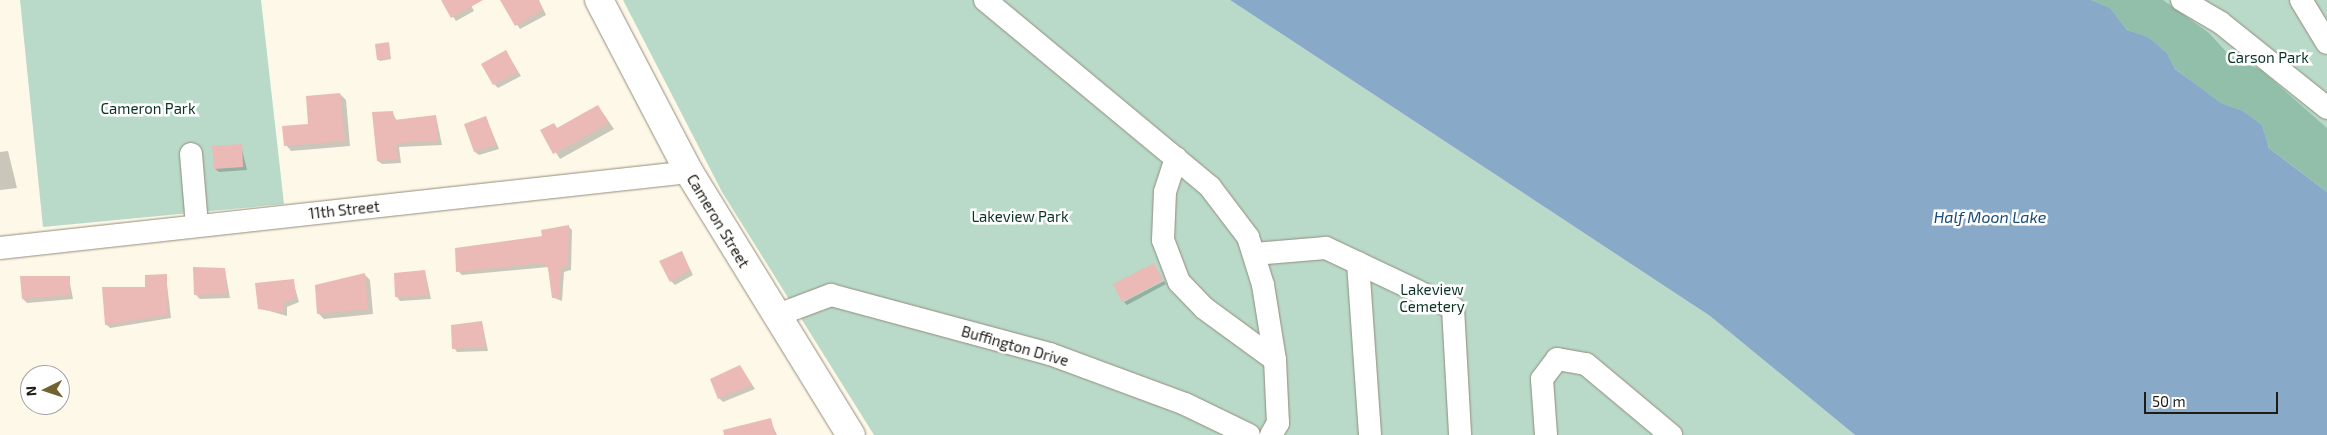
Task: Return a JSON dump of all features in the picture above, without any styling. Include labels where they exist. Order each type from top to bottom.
[{"type":"main road","name":"Cameron Street","points":[[599,0],[689,172],[775,316],[850,435]]},
{"type":"street","points":[[985,0],[1210,187],[1248,236],[1263,285],[1275,360],[1278,423],[1271,435]]},
{"type":"street","points":[[2182,0],[2221,23],[2327,108]]},
{"type":"street","points":[[2301,0],[2327,43]]},
{"type":"street","points":[[191,154],[197,226]]},
{"type":"street","points":[[1176,158],[1165,192],[1162,240],[1179,282],[1204,308],[1275,360]]},
{"type":"street","name":"11th Street","points":[[0,248],[689,172]]},
{"type":"street","points":[[1254,254],[1326,248],[1453,308],[1460,435]]},
{"type":"street","points":[[1358,263],[1370,435]]},
{"type":"street","name":"Buffington Drive","points":[[775,316],[831,295],[1050,354],[1185,404],[1249,435]]},
{"type":"street","points":[[1546,435],[1542,379],[1557,359],[1586,364],[1670,435]]},
{"type":"green space","name":"Cameron Park","points":[[20,0],[261,0],[284,204],[43,227]]},
{"type":"green space","name":"Lakeview Park","points":[[623,0],[1230,0],[1710,316],[1855,435],[874,435],[722,192]]},
{"type":"green space","name":"Carson Park","points":[[2091,0],[2327,0],[2327,192]]},
{"type":"green space","points":[[2091,0],[2163,0],[2209,33],[2231,57],[2261,70],[2327,128],[2327,192],[2269,148],[2262,125],[2243,111],[2221,103],[2175,69],[2167,53],[2148,37],[2127,30],[2110,8]]},
{"type":"water","name":"Half Moon Lake","points":[[1230,0],[2091,0],[2110,8],[2127,30],[2148,37],[2167,53],[2175,69],[2221,103],[2243,111],[2262,125],[2269,148],[2327,192],[2327,435],[1855,435],[1710,316]]},
{"type":"building","points":[[441,0],[483,0],[451,18]]},
{"type":"building","points":[[500,0],[538,0],[543,10],[515,26]]},
{"type":"building","points":[[389,42],[390,58],[377,60],[375,44]]},
{"type":"building","points":[[506,50],[518,72],[493,85],[481,64]]},
{"type":"building","points":[[340,93],[345,141],[284,146],[282,126],[308,124],[306,96]]},
{"type":"building","points":[[598,105],[609,123],[553,154],[540,130],[554,123],[557,128]]},
{"type":"building","points":[[393,111],[394,120],[436,115],[438,141],[396,143],[398,159],[377,161],[372,112]]},
{"type":"building","points":[[486,116],[496,145],[474,152],[464,124]]},
{"type":"building","points":[[242,144],[243,167],[214,169],[212,146]]},
{"type":"building","points":[[569,225],[568,266],[561,268],[559,298],[552,298],[548,268],[543,263],[456,272],[455,248],[542,236],[541,230]]},
{"type":"building","points":[[682,251],[690,270],[670,282],[659,261]]},
{"type":"building","points":[[1154,263],[1163,280],[1122,302],[1113,284]]},
{"type":"building","points":[[193,267],[225,268],[227,294],[194,295]]},
{"type":"building","points":[[425,270],[428,296],[395,297],[394,273]]},
{"type":"building","points":[[365,273],[368,309],[317,314],[315,285]]},
{"type":"building","points":[[167,274],[167,315],[105,325],[102,287],[145,287],[145,275]]},
{"type":"building","points":[[20,276],[70,276],[70,295],[22,299]]},
{"type":"building","points":[[294,279],[296,298],[283,303],[284,313],[258,309],[255,283]]},
{"type":"building","points":[[482,321],[485,347],[452,349],[451,325]]},
{"type":"building","points":[[740,365],[752,385],[718,399],[710,379]]},
{"type":"building","points":[[771,418],[775,435],[724,435],[723,430]]},
{"type":"park label","name":"Lakeview Cemetery","points":[[1432,298]]}]
